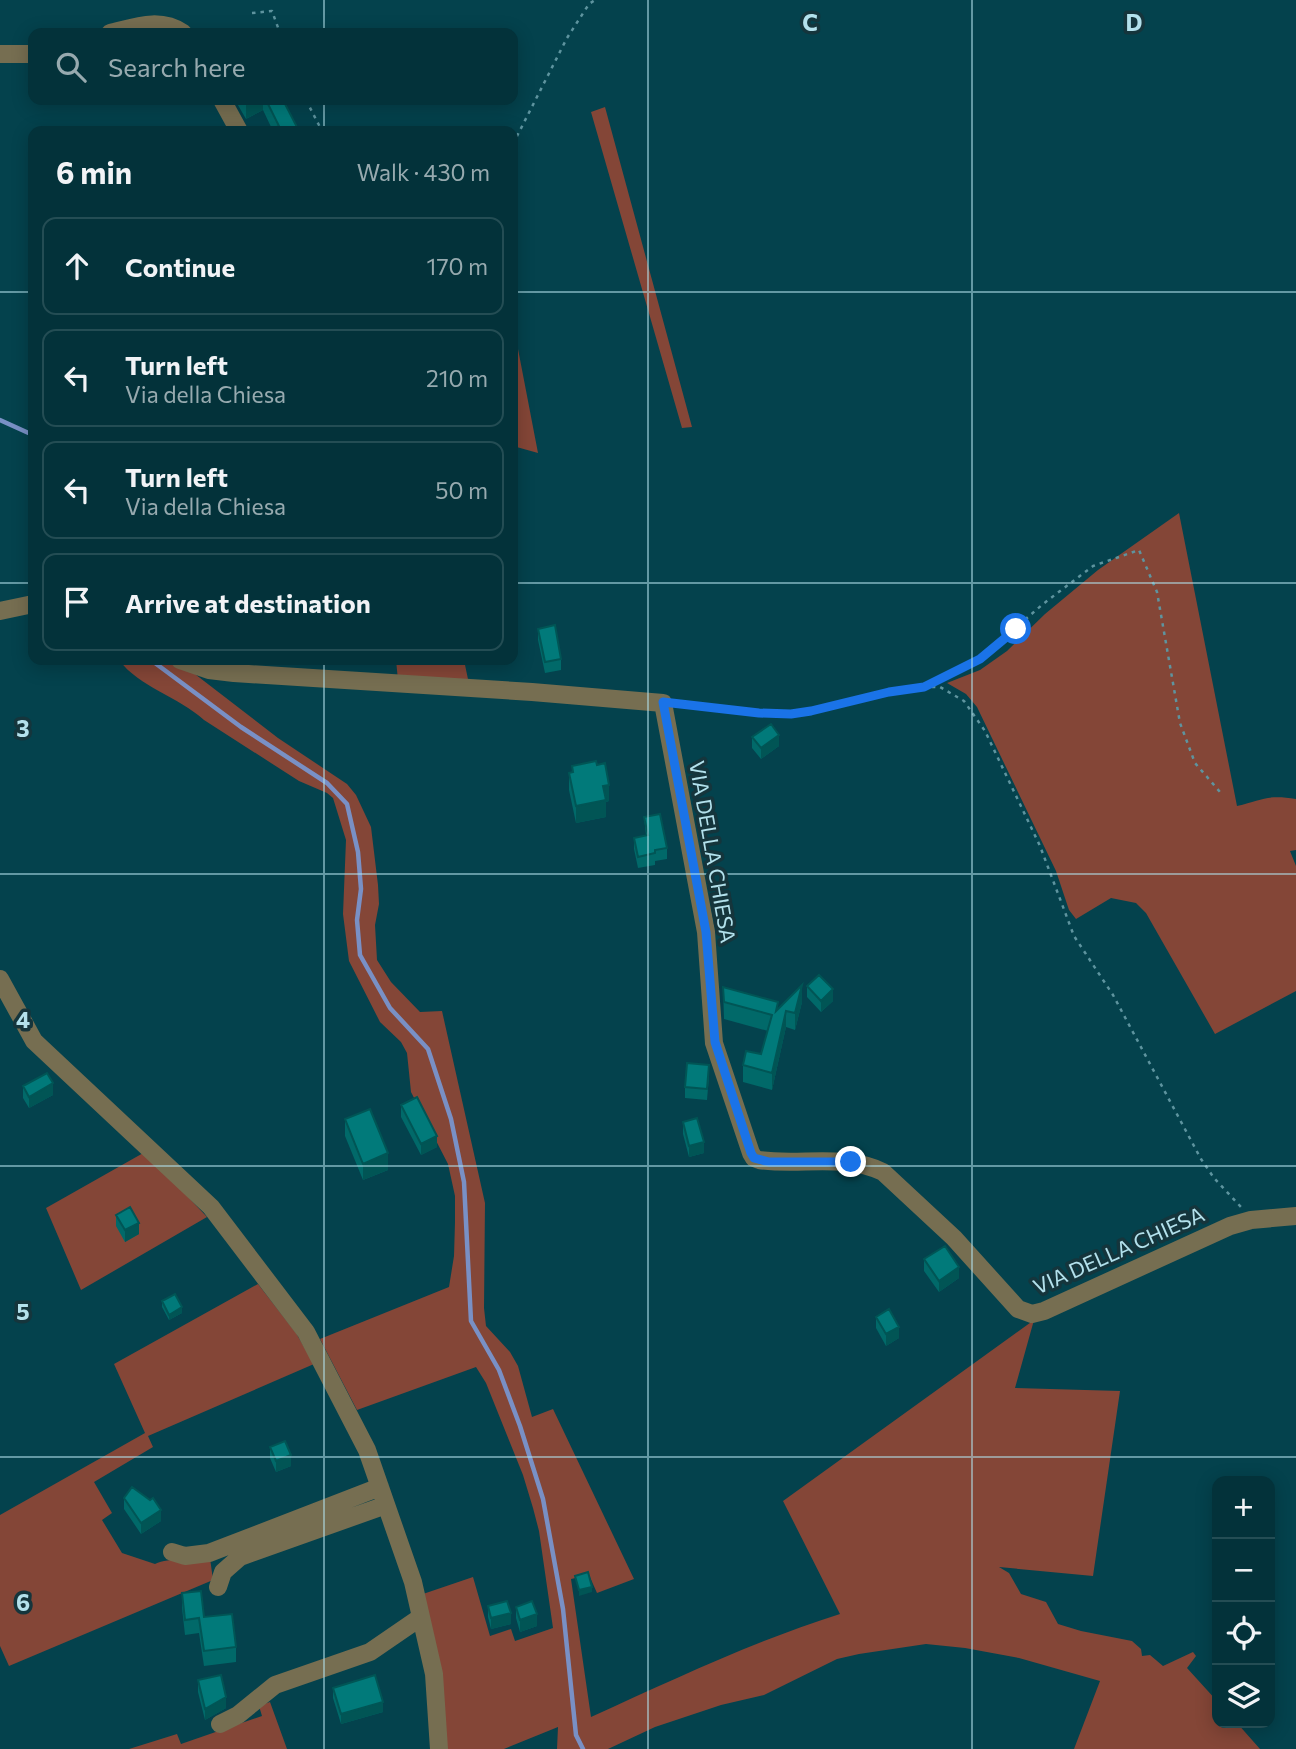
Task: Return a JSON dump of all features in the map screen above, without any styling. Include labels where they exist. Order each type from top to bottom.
[{"type":"street","points":[[129,28],[144,24],[171,25],[176,28]]},
{"type":"street","points":[[0,54],[28,54]]},
{"type":"street","points":[[225,105],[236,126]]},
{"type":"street","points":[[0,611],[28,605]]},
{"type":"street","points":[[194,665],[234,673],[663,702]]},
{"type":"street","name":"VIA DELLA CHIESA","points":[[663,702],[706,932],[715,1042],[754,1158],[769,1162],[851,1162],[883,1172],[954,1238],[1025,1314],[1044,1311],[1230,1226],[1254,1220],[1296,1216]]},
{"type":"street","points":[[0,979],[34,1041],[211,1207],[306,1332],[367,1450],[413,1581],[433,1674],[439,1749]]},
{"type":"street","points":[[172,1552],[185,1556],[209,1553],[380,1487]]},
{"type":"street","points":[[218,1587],[223,1572],[240,1557],[386,1505]]},
{"type":"street","points":[[220,1724],[238,1715],[275,1685],[370,1652],[421,1617]]},
{"type":"path","points":[[518,134],[567,38],[589,4],[595,0]]},
{"type":"path","points":[[252,13],[272,11],[278,28]]},
{"type":"path","points":[[309,105],[319,126]]},
{"type":"path","points":[[924,687],[980,659],[1042,604],[1093,566],[1139,550],[1157,592],[1180,723],[1195,763],[1220,792]]},
{"type":"path","points":[[663,702],[738,712],[791,714],[924,687],[940,687],[964,701],[974,714],[1016,793],[1040,846],[1074,936],[1113,995],[1201,1159],[1214,1178],[1254,1220]]},
{"type":"shaded area","points":[[605,107],[692,427],[682,428],[591,112]]},
{"type":"shaded area","points":[[518,349],[538,453],[518,447]]},
{"type":"shaded area","points":[[1179,513],[1237,806],[1272,797],[1296,799],[1296,850],[1290,851],[1296,866],[1296,991],[1215,1034],[1146,913],[1136,903],[1111,898],[1076,919],[1069,910],[1056,871],[977,707],[966,694],[947,683],[980,670],[1007,651],[1045,614],[1098,570]]},
{"type":"shaded area","points":[[123,665],[176,665],[191,671],[278,738],[347,784],[356,795],[371,827],[379,904],[375,925],[377,960],[391,982],[420,1012],[442,1011],[485,1203],[486,1326],[510,1352],[518,1366],[532,1417],[553,1409],[634,1579],[597,1593],[589,1575],[571,1579],[591,1717],[745,1649],[840,1614],[783,1501],[1034,1320],[1015,1388],[1120,1391],[1093,1576],[999,1567],[1009,1573],[1021,1594],[1046,1602],[1058,1624],[1132,1641],[1141,1649],[1142,1656],[1150,1655],[1163,1666],[1193,1652],[1196,1656],[1187,1668],[1212,1696],[1212,1728],[1241,1728],[1260,1749],[1074,1749],[1100,1681],[1019,1658],[926,1644],[837,1659],[764,1695],[721,1705],[655,1727],[608,1749],[557,1749],[558,1727],[504,1749],[446,1749],[436,1651],[423,1594],[473,1577],[490,1636],[511,1629],[515,1641],[553,1628],[539,1531],[523,1475],[486,1383],[476,1367],[357,1410],[320,1339],[449,1287],[454,1256],[455,1196],[448,1164],[411,1092],[407,1053],[401,1042],[380,1022],[349,961],[343,914],[346,840],[333,798],[299,781],[137,678]]},
{"type":"shaded area","points":[[396,665],[465,665],[469,684],[398,680]]},
{"type":"shaded area","points":[[145,1152],[207,1217],[81,1290],[46,1208]]},
{"type":"shaded area","points":[[258,1284],[296,1333],[314,1364],[148,1436],[153,1447],[94,1482],[112,1513],[102,1520],[122,1553],[155,1564],[210,1558],[213,1580],[9,1666],[0,1646],[0,1515],[145,1433],[114,1364]]},
{"type":"shaded area","points":[[270,1702],[287,1749],[129,1749],[177,1734],[181,1744],[262,1716],[259,1706]]},
{"type":"building","points":[[268,105],[286,105],[296,126],[279,126]]},
{"type":"building","points":[[555,625],[561,659],[545,662],[538,629]]},
{"type":"building","points":[[771,724],[779,735],[761,748],[752,737]]},
{"type":"building","points":[[596,761],[597,765],[605,763],[609,785],[603,786],[606,800],[576,806],[569,773],[573,772],[572,766]]},
{"type":"building","points":[[660,814],[667,848],[638,857],[634,838],[648,835],[644,817]]},
{"type":"building","points":[[819,975],[833,989],[821,1001],[807,986]]},
{"type":"building","points":[[802,985],[795,1013],[786,1011],[772,1073],[743,1065],[746,1051],[761,1054],[772,1015],[724,1002],[723,987],[778,1002],[776,1011]]},
{"type":"building","points":[[687,1063],[709,1065],[707,1089],[685,1087]]},
{"type":"building","points":[[47,1073],[53,1083],[29,1097],[23,1086]]},
{"type":"building","points":[[417,1097],[437,1136],[421,1144],[401,1105]]},
{"type":"building","points":[[370,1109],[388,1153],[363,1164],[345,1119]]},
{"type":"building","points":[[697,1118],[704,1142],[689,1146],[683,1122]]},
{"type":"building","points":[[130,1207],[139,1223],[125,1230],[116,1215]]},
{"type":"building","points":[[945,1246],[959,1267],[939,1281],[924,1259]]},
{"type":"building","points":[[175,1294],[182,1307],[169,1315],[162,1301]]},
{"type":"building","points":[[889,1309],[899,1327],[886,1334],[876,1317]]},
{"type":"building","points":[[285,1441],[291,1455],[276,1461],[270,1447]]},
{"type":"building","points":[[132,1487],[150,1500],[153,1498],[161,1510],[141,1523],[124,1498]]},
{"type":"building","points":[[588,1572],[592,1587],[579,1590],[575,1576]]},
{"type":"building","points":[[201,1591],[204,1617],[232,1614],[236,1647],[204,1651],[199,1618],[185,1620],[182,1593]]},
{"type":"building","points":[[507,1601],[511,1613],[491,1618],[488,1606]]},
{"type":"building","points":[[532,1601],[537,1614],[520,1620],[516,1607]]},
{"type":"building","points":[[221,1675],[226,1697],[205,1709],[198,1680]]},
{"type":"building","points":[[375,1675],[383,1702],[341,1714],[333,1688]]},
{"type":"waterway","points":[[0,420],[28,433]]},
{"type":"waterway","points":[[158,665],[241,727],[327,783],[347,804],[358,852],[361,889],[357,920],[360,955],[390,1008],[428,1049],[451,1119],[464,1182],[471,1321],[499,1370],[543,1499],[563,1609],[576,1735],[583,1749]]},
{"type":"route","points":[[851,1162],[769,1162],[754,1158],[751,1153],[715,1042],[706,932],[663,702],[738,712],[791,714],[811,711],[889,692],[924,687],[980,659],[1016,629]]}]
